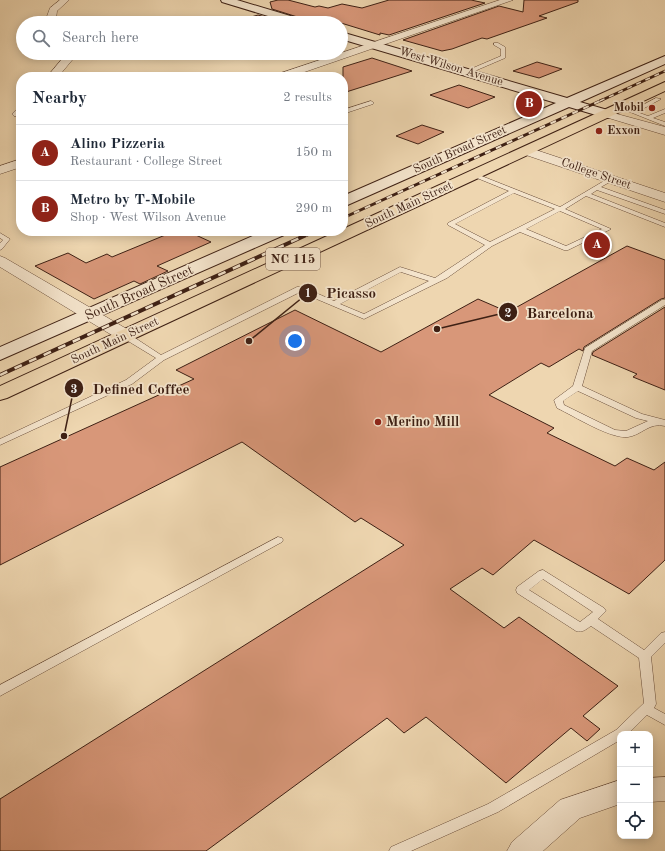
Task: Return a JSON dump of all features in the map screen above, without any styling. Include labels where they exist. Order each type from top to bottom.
[{"type":"main road","name":"South Main Street","points":[[348,233],[606,114],[649,101],[665,86]]},
{"type":"main road","name":"South Main Street","points":[[0,394],[342,236]]},
{"type":"street","points":[[52,16],[53,10],[65,0]]},
{"type":"street","points":[[226,0],[280,16]]},
{"type":"street","points":[[491,0],[505,1]]},
{"type":"street","points":[[348,54],[505,1]]},
{"type":"street","name":"West Wilson Avenue","points":[[348,36],[606,114]]},
{"type":"street","points":[[56,72],[67,60]]},
{"type":"street","points":[[294,72],[330,60]]},
{"type":"street","name":"South Broad Street","points":[[348,200],[665,60]]},
{"type":"street","points":[[606,114],[665,131]]},
{"type":"street","name":"College Street","points":[[527,151],[665,198]]},
{"type":"street","points":[[0,170],[16,165]]},
{"type":"street","name":"South Broad Street","points":[[0,354],[267,236]]},
{"type":"street","points":[[0,261],[126,336]]},
{"type":"street","points":[[653,790],[665,789]]},
{"type":"street","points":[[522,851],[570,810],[617,793]]},
{"type":"lane","points":[[468,72],[503,57],[503,48],[496,44]]},
{"type":"lane","points":[[665,101],[649,101],[633,112],[665,124]]},
{"type":"lane","points":[[348,110],[371,103]]},
{"type":"lane","points":[[648,118],[663,110]]},
{"type":"lane","points":[[474,175],[608,229],[566,249],[519,229]]},
{"type":"lane","points":[[0,442],[129,382],[161,358],[300,289],[364,317],[435,280],[490,245],[519,229],[560,210],[611,179]]},
{"type":"lane","points":[[597,188],[665,212]]},
{"type":"lane","points":[[490,245],[450,224],[514,191]]},
{"type":"lane","points":[[586,194],[665,226]]},
{"type":"lane","points":[[0,235],[7,239],[0,248]]},
{"type":"lane","points":[[334,304],[400,269],[435,280]]},
{"type":"lane","points":[[661,422],[627,434],[613,432],[560,406],[558,400],[577,387],[588,350],[665,302]]},
{"type":"lane","points":[[126,336],[161,358]]},
{"type":"lane","points":[[577,387],[639,416],[661,422]]},
{"type":"lane","points":[[0,691],[278,540]]},
{"type":"lane","points":[[543,574],[600,611],[591,620],[580,628],[521,590],[543,574]]},
{"type":"lane","points":[[591,620],[645,656]]},
{"type":"lane","points":[[645,656],[665,636]]},
{"type":"lane","points":[[396,851],[493,808],[620,734],[650,704],[645,656]]},
{"type":"lane","points":[[646,709],[665,720]]},
{"type":"building","points":[[288,0],[315,7],[319,6],[328,8],[342,4],[362,8],[389,0],[471,0],[485,3],[389,35],[380,33],[380,35],[348,25],[348,16],[294,16],[272,9],[270,2]]},
{"type":"building","points":[[524,0],[578,0],[578,2],[539,16],[547,18],[487,39],[482,38],[452,49],[442,51],[403,40],[499,6],[523,12]]},
{"type":"building","points":[[372,58],[412,71],[348,91],[348,72],[343,72],[343,67]]},
{"type":"building","points":[[537,62],[562,69],[539,78],[513,71]]},
{"type":"building","points":[[459,85],[495,97],[468,108],[430,95]]},
{"type":"building","points":[[422,125],[444,132],[418,144],[396,136]]},
{"type":"building","points":[[163,236],[198,236],[211,242],[157,266],[168,271],[140,284],[134,281],[94,299],[35,266],[68,253],[86,263],[107,254],[112,257]]},
{"type":"building","points":[[627,246],[665,260],[665,298],[661,299],[584,347],[583,351],[579,349],[549,367],[541,363],[489,395],[554,428],[547,433],[615,466],[627,458],[654,470],[665,462],[665,560],[629,594],[534,540],[493,575],[482,568],[450,589],[504,628],[519,617],[618,686],[583,716],[600,729],[587,741],[571,728],[506,783],[426,717],[404,733],[387,718],[206,851],[0,851],[0,799],[404,545],[361,518],[355,522],[242,442],[0,565],[0,467],[194,379],[176,370],[295,310],[381,352],[478,299],[508,312]]},
{"type":"building","points":[[665,307],[665,390],[633,377],[637,374],[592,355],[593,352]]},
{"type":"railway","points":[[600,101],[665,71]]},
{"type":"railway","points":[[348,216],[602,100]]},
{"type":"railway","points":[[0,375],[304,236]]},
{"type":"place","name":"Metro by T-Mobile","points":[[529,104]]},
{"type":"place","name":"Mobil","points":[[652,108]]},
{"type":"place","name":"Exxon","points":[[599,131]]},
{"type":"place","name":"Alino Pizzeria","points":[[597,245]]},
{"type":"place","name":"Barcelona","points":[[437,329]]},
{"type":"place","name":"Picasso","points":[[249,341]]},
{"type":"place","name":"Merino Mill","points":[[378,422]]},
{"type":"place","name":"Defined Coffee","points":[[64,436]]}]
